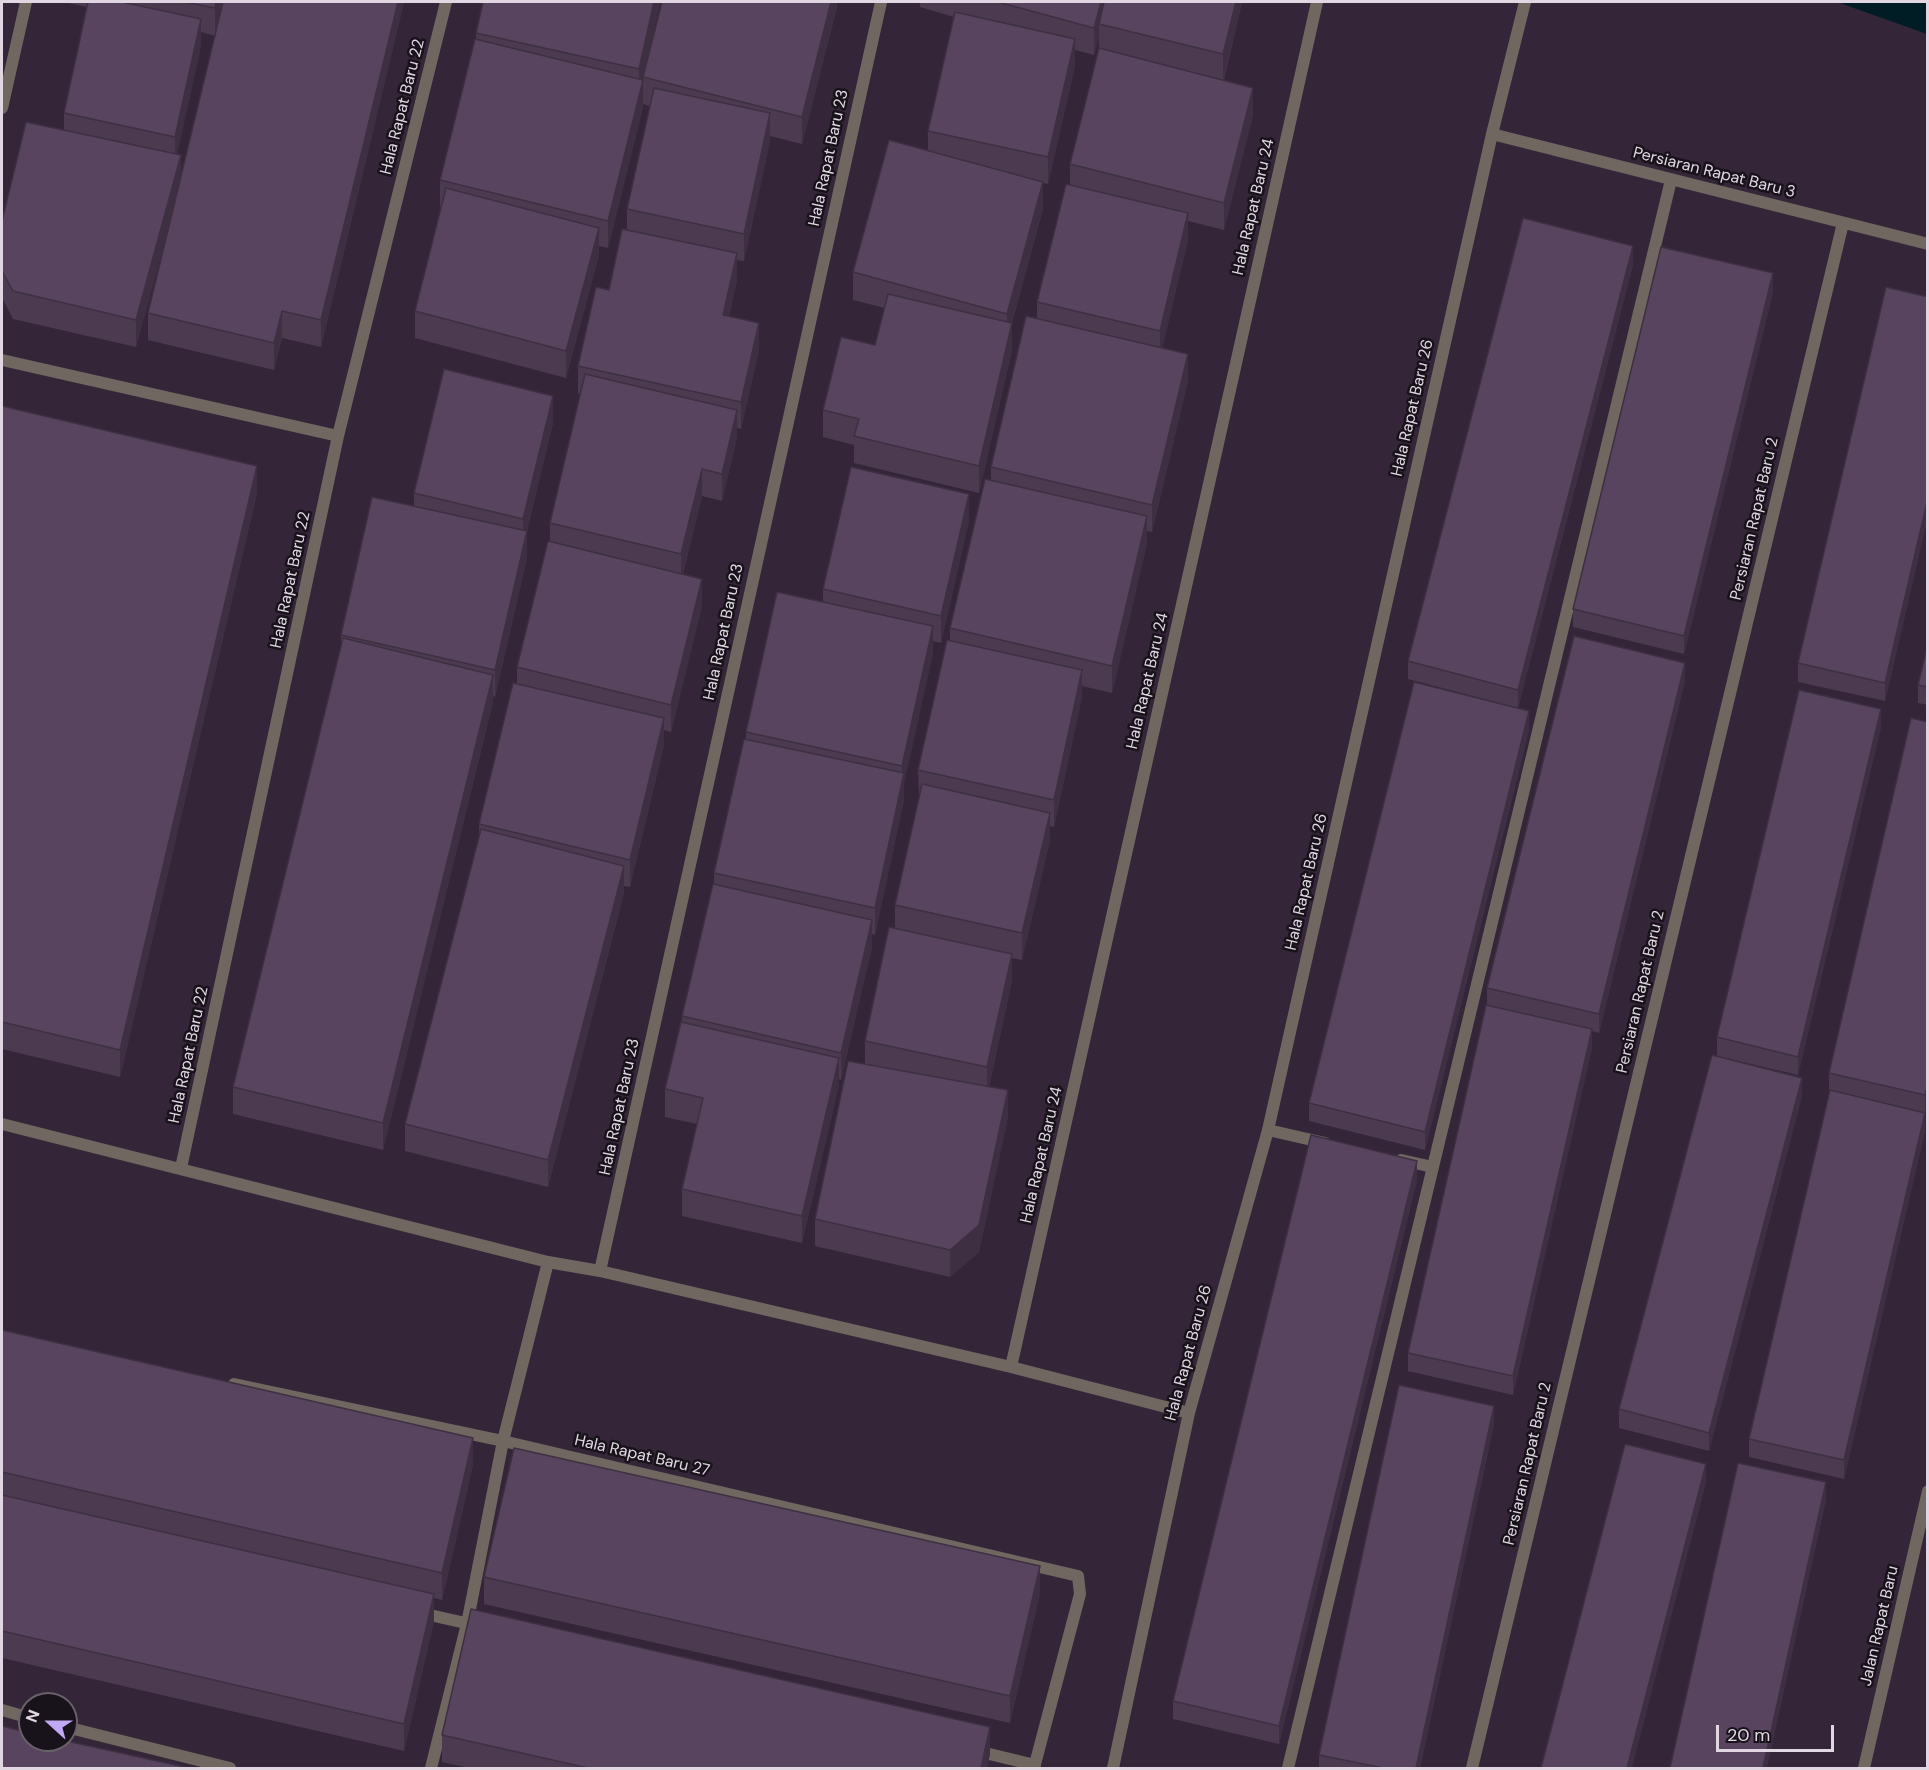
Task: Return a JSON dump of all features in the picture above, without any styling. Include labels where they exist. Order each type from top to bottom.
[{"type":"street","points":[[2,108],[26,2]]},
{"type":"street","name":"Hala Rapat Baru 22","points":[[181,1168],[338,436],[446,2]]},
{"type":"street","name":"Hala Rapat Baru 23","points":[[600,1270],[881,2]]},
{"type":"street","name":"Hala Rapat Baru 24","points":[[1011,1367],[1317,2]]},
{"type":"street","name":"Hala Rapat Baru 26","points":[[1113,1768],[1189,1413],[1268,1130],[1492,134],[1525,2]]},
{"type":"street","name":"Persiaran Rapat Baru 3","points":[[1492,134],[1928,244]]},
{"type":"street","points":[[1288,1768],[1671,180]]},
{"type":"street","name":"Persiaran Rapat Baru 2","points":[[1472,1768],[1843,223]]},
{"type":"street","points":[[2,360],[338,436]]},
{"type":"street","points":[[2,1124],[548,1262],[600,1270],[1011,1367],[1189,1413]]},
{"type":"street","points":[[1268,1130],[1334,1145]]},
{"type":"street","points":[[1389,1157],[1433,1167]]},
{"type":"street","points":[[431,1768],[467,1624],[503,1441],[548,1262]]},
{"type":"street","name":"Hala Rapat Baru 27","points":[[223,1381],[503,1441],[1078,1576],[1080,1594],[1035,1767]]},
{"type":"street","name":"Jalan Rapat Baru","points":[[1864,1768],[1928,1491]]},
{"type":"street","points":[[409,1610],[490,1629]]},
{"type":"street","points":[[2,1710],[18,1715]]},
{"type":"street","points":[[78,1730],[230,1768]]},
{"type":"street","points":[[966,1748],[1035,1767]]},
{"type":"water","points":[[1837,2],[1927,2],[1927,34]]},
{"type":"building","points":[[88,2],[122,2],[201,19],[175,137],[64,113]]},
{"type":"building","points":[[184,2],[216,2],[215,8]]},
{"type":"building","points":[[223,2],[398,2],[321,320],[282,311],[274,343],[148,313]]},
{"type":"building","points":[[483,2],[654,2],[639,69],[476,33]]},
{"type":"building","points":[[662,2],[831,2],[802,117],[643,77]]},
{"type":"building","points":[[998,2],[1101,2],[1094,28]]},
{"type":"building","points":[[1104,2],[1236,2],[1223,54],[1099,24]]},
{"type":"building","points":[[955,12],[1075,39],[1048,157],[928,131]]},
{"type":"building","points":[[475,39],[643,80],[608,221],[440,180]]},
{"type":"building","points":[[1099,48],[1253,88],[1224,203],[1070,164]]},
{"type":"building","points":[[654,88],[770,113],[744,234],[627,209]]},
{"type":"building","points":[[26,122],[181,155],[136,320],[13,291],[2,271],[2,221]]},
{"type":"building","points":[[889,140],[1043,182],[1007,314],[853,272]]},
{"type":"building","points":[[1066,184],[1188,213],[1160,331],[1037,302]]},
{"type":"building","points":[[446,188],[599,228],[566,351],[415,311]]},
{"type":"building","points":[[1523,218],[1633,246],[1518,690],[1408,661]]},
{"type":"building","points":[[622,229],[737,253],[723,315],[759,323],[741,402],[578,366],[596,287],[609,290]]},
{"type":"building","points":[[1661,247],[1773,273],[1684,636],[1573,609]]},
{"type":"building","points":[[1886,287],[1928,297],[1928,498],[1885,683],[1798,663]]},
{"type":"building","points":[[888,294],[1012,323],[979,466],[854,436],[859,419],[823,410],[841,337],[875,345]]},
{"type":"building","points":[[1026,316],[1188,354],[1152,505],[991,467]]},
{"type":"building","points":[[444,369],[553,396],[523,519],[414,493]]},
{"type":"building","points":[[585,374],[737,410],[722,474],[702,469],[681,554],[550,523]]},
{"type":"building","points":[[2,406],[257,466],[120,1050],[2,1022]]},
{"type":"building","points":[[851,467],[969,494],[941,616],[823,589]]},
{"type":"building","points":[[985,479],[1147,516],[1112,666],[950,628]]},
{"type":"building","points":[[372,497],[527,531],[495,670],[341,635]]},
{"type":"building","points":[[548,541],[702,579],[671,705],[517,667]]},
{"type":"building","points":[[777,592],[933,626],[902,766],[746,732]]},
{"type":"building","points":[[1574,636],[1685,663],[1599,1014],[1487,988]]},
{"type":"building","points":[[343,638],[493,675],[383,1123],[233,1087]]},
{"type":"building","points":[[947,640],[1082,670],[1054,800],[918,770]]},
{"type":"building","points":[[1928,644],[1928,687],[1918,685]]},
{"type":"building","points":[[1414,682],[1529,711],[1425,1132],[1309,1103]]},
{"type":"building","points":[[513,683],[664,718],[630,860],[479,824]]},
{"type":"building","points":[[1799,690],[1881,709],[1798,1057],[1717,1037]]},
{"type":"building","points":[[1911,718],[1928,722],[1928,1084],[1925,1095],[1829,1073]]},
{"type":"building","points":[[744,739],[904,773],[875,908],[714,873]]},
{"type":"building","points":[[922,784],[1050,813],[1022,933],[895,905]]},
{"type":"building","points":[[481,829],[624,866],[548,1160],[405,1124]]},
{"type":"building","points":[[713,884],[872,920],[841,1053],[682,1016]]},
{"type":"building","points":[[889,927],[1012,954],[987,1067],[865,1041]]},
{"type":"building","points":[[1486,1005],[1592,1029],[1513,1376],[1408,1353]]},
{"type":"building","points":[[681,1022],[839,1058],[802,1216],[682,1189],[703,1098],[665,1089]]},
{"type":"building","points":[[1712,1055],[1802,1078],[1709,1433],[1619,1409]]},
{"type":"building","points":[[848,1061],[1008,1090],[979,1225],[950,1250],[815,1219]]},
{"type":"building","points":[[1830,1090],[1925,1113],[1844,1460],[1749,1439]]},
{"type":"building","points":[[1311,1135],[1417,1161],[1279,1726],[1173,1701]]},
{"type":"building","points":[[2,1330],[473,1438],[442,1573],[2,1472]]},
{"type":"building","points":[[1399,1385],[1494,1406],[1416,1768],[1383,1768],[1319,1755]]},
{"type":"building","points":[[1625,1444],[1706,1464],[1627,1768],[1541,1768]]},
{"type":"building","points":[[514,1448],[1040,1566],[1010,1696],[484,1577]]},
{"type":"building","points":[[1738,1463],[1826,1482],[1763,1768],[1670,1768]]},
{"type":"building","points":[[2,1495],[434,1594],[404,1724],[2,1631]]},
{"type":"building","points":[[471,1609],[990,1727],[981,1768],[588,1768],[442,1735]]},
{"type":"building","points":[[2,1726],[18,1730],[18,1752],[78,1752],[78,1744],[189,1768],[2,1768]]}]
